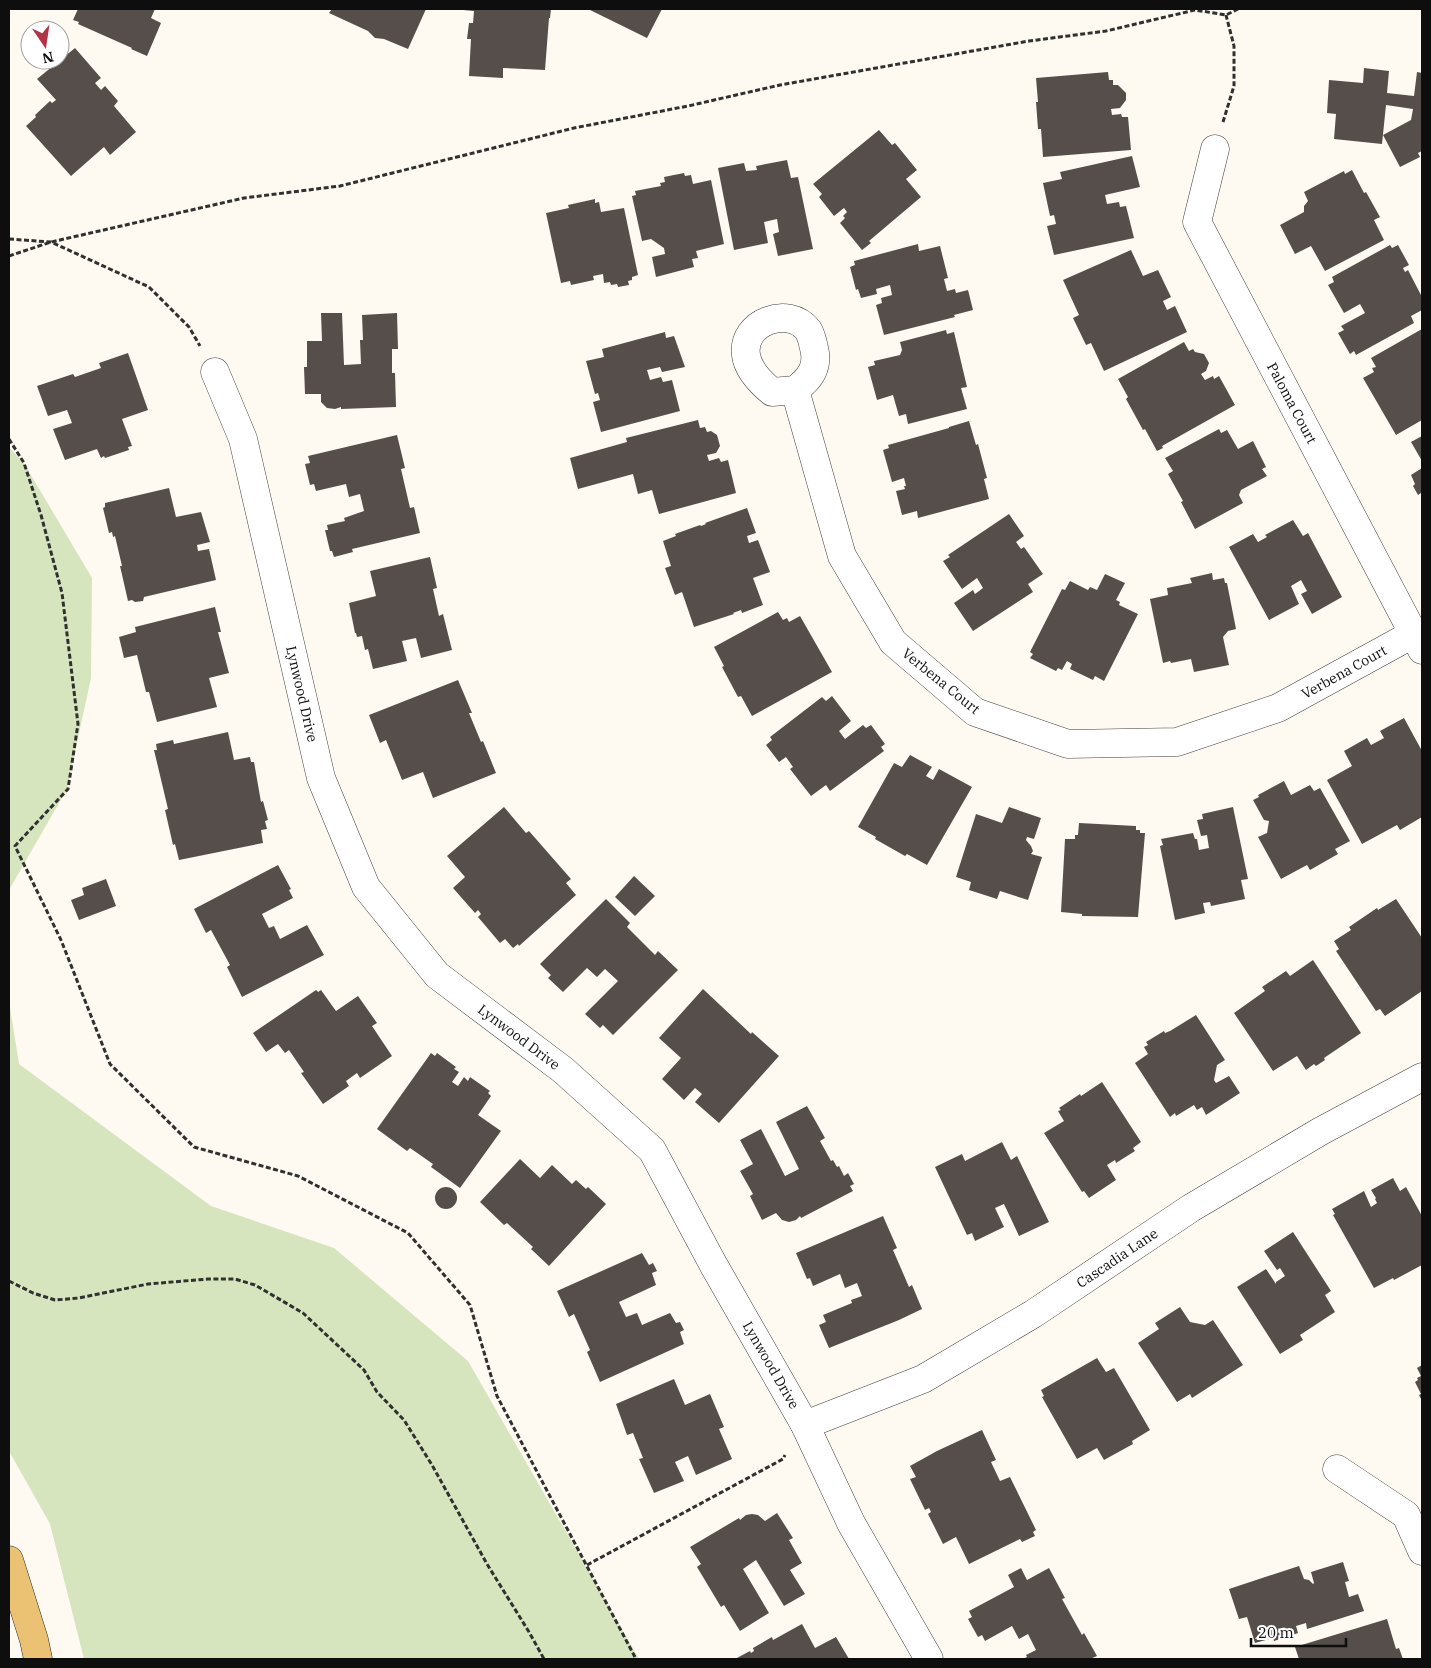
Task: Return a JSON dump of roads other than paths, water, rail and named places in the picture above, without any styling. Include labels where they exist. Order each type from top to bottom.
[{"type":"main road","points":[[9,1560],[34,1640],[38,1659]]},
{"type":"street","name":"Paloma Court","points":[[1215,149],[1197,222],[1418,642]]},
{"type":"street","name":"Lynwood Drive","points":[[215,372],[243,439],[321,778],[366,887],[437,975],[563,1070],[652,1150],[805,1425],[851,1523],[929,1659]]},
{"type":"street","name":"Verbena Court","points":[[795,390],[842,556],[893,642],[975,712],[1068,744],[1177,742],[1278,708],[1418,642]]},
{"type":"street","name":"Cascadia Lane","points":[[805,1425],[923,1379],[1033,1314],[1191,1208],[1321,1131],[1422,1078]]},
{"type":"street","points":[[1337,1469],[1406,1515],[1422,1551]]}]
